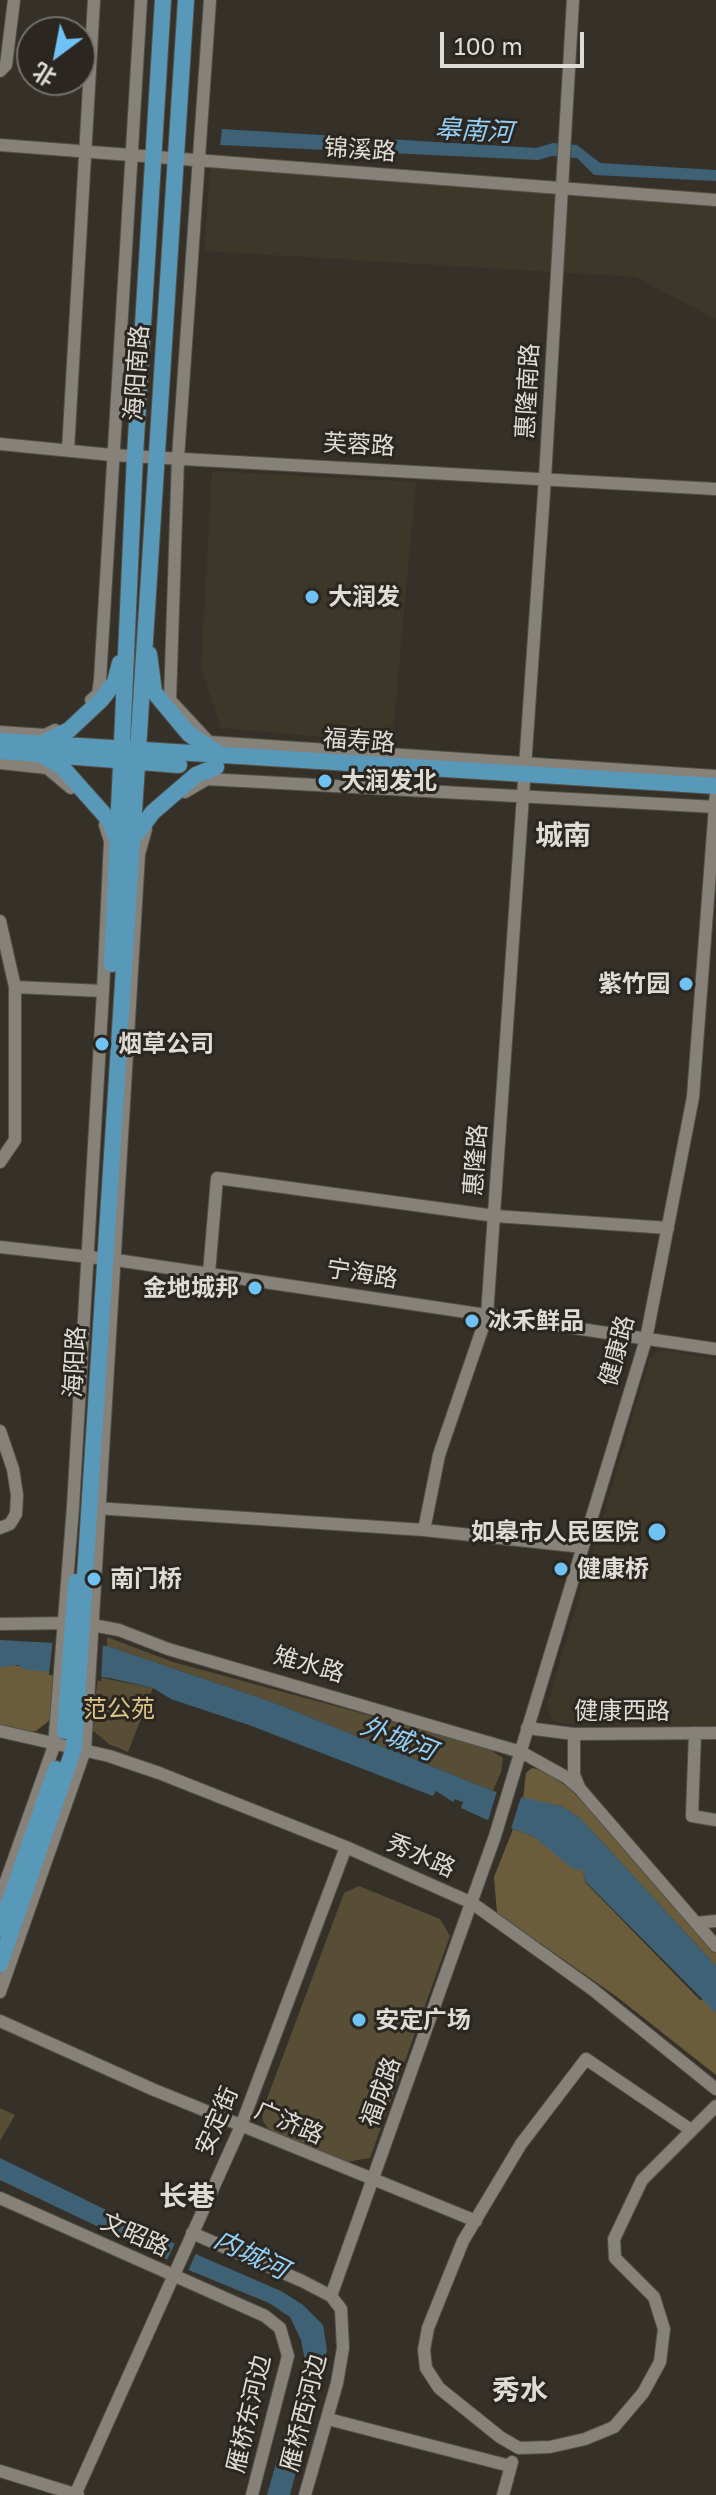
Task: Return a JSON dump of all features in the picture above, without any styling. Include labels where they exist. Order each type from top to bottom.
[{"type":"main road","name":"海阳南路","points":[[136,629],[135,455],[163,0]]},
{"type":"main road","name":"海阳南路","points":[[129,755],[136,629],[156,457],[186,0]]},
{"type":"main road","points":[[136,629],[154,692],[189,734],[221,762],[196,775],[124,842],[110,821],[43,749],[69,730],[115,682],[136,629]]},
{"type":"main road","name":"福寿路","points":[[0,741],[43,749],[221,762],[522,779],[716,786]]},
{"type":"main road","name":"福寿路","points":[[0,751],[43,749]]},
{"type":"main road","name":"海阳路","points":[[0,1964],[69,1747],[79,1628],[129,755]]},
{"type":"main road","name":"福寿路","points":[[522,779],[716,799]]},
{"type":"main road","name":"海阳路","points":[[0,1929],[69,1747]]},
{"type":"street","points":[[0,71],[6,65],[14,0]]},
{"type":"street","points":[[68,450],[94,0]]},
{"type":"street","points":[[0,732],[45,735],[62,727],[98,694],[141,0]]},
{"type":"street","points":[[210,0],[178,458],[168,686],[170,700],[209,742],[522,779]]},
{"type":"street","name":"惠隆南路","points":[[522,779],[545,478],[573,0]]},
{"type":"street","name":"锦溪路","points":[[0,145],[716,200]]},
{"type":"street","name":"芙蓉路","points":[[0,444],[112,455],[716,489]]},
{"type":"street","points":[[0,763],[47,768],[105,824],[110,841],[103,991],[101,1259]]},
{"type":"street","points":[[101,1259],[142,835],[151,822],[188,789],[207,779],[716,776]]},
{"type":"street","name":"惠隆路","points":[[424,1530],[439,1455],[487,1315],[522,779]]},
{"type":"street","name":"健康路","points":[[472,1903],[515,1772],[646,1339],[693,1097],[716,799]]},
{"type":"street","points":[[0,921],[15,987],[15,1140],[0,1162]]},
{"type":"street","points":[[15,987],[103,991]]},
{"type":"street","points":[[209,1273],[217,1178],[495,1216],[668,1228]]},
{"type":"street","name":"宁海路","points":[[0,1247],[209,1273],[716,1349]]},
{"type":"street","points":[[0,1431],[6,1458],[13,1469],[17,1495],[16,1514],[10,1524],[0,1528]]},
{"type":"street","points":[[86,1508],[424,1530],[583,1547]]},
{"type":"street","name":"雉水路","points":[[0,1624],[79,1628],[521,1752],[566,1777],[580,1789]]},
{"type":"street","name":"健康西路","points":[[527,1728],[574,1734],[716,1733]]},
{"type":"street","name":"秀水路","points":[[0,1731],[159,1773],[346,1847],[472,1903],[561,1966],[716,2089]]},
{"type":"street","points":[[695,1733],[692,1816],[716,1820]]},
{"type":"street","points":[[574,1734],[574,1775],[580,1789],[716,1946]]},
{"type":"street","points":[[0,1898],[69,1747]]},
{"type":"street","points":[[0,1992],[69,1747]]},
{"type":"street","name":"安定街","points":[[76,2495],[241,2126],[346,1847]]},
{"type":"street","name":"福成路","points":[[331,2296],[472,1903]]},
{"type":"street","points":[[696,1923],[716,1921]]},
{"type":"street","name":"广济路","points":[[0,2021],[78,2058],[372,2182],[476,2221]]},
{"type":"street","points":[[691,2130],[586,2059],[521,2144],[463,2241],[428,2328],[426,2368],[460,2407],[519,2448],[562,2444],[614,2427],[629,2413],[660,2362],[664,2329],[654,2297],[615,2258],[614,2239],[642,2180],[716,2106]]},
{"type":"street","name":"文昭路","points":[[0,2198],[265,2316],[280,2328],[286,2343]]},
{"type":"street","points":[[191,2236],[331,2296]]},
{"type":"street","name":"雁桥西河边","points":[[305,2495],[328,2419],[343,2336],[341,2309],[331,2296]]},
{"type":"street","name":"雁桥东河边","points":[[252,2495],[288,2356],[286,2343]]},
{"type":"street","points":[[328,2419],[510,2466]]},
{"type":"street","points":[[503,2495],[510,2466],[519,2448]]},
{"type":"street","points":[[0,2471],[76,2495]]},
{"type":"shaded area","points":[[210,168],[716,205],[716,319],[635,277],[204,251]]},
{"type":"shaded area","name":"大润发","points":[[212,471],[416,482],[392,743],[221,728],[201,668]]},
{"type":"shaded area","name":"如皋市人民医院","points":[[662,1350],[716,1359],[716,1727],[563,1724],[553,1721],[547,1705],[650,1358]]},
{"type":"shaded area","points":[[7,1664],[48,1671],[55,1677],[56,1700],[50,1720],[36,1731],[24,1733],[0,1726],[0,1667]]},
{"type":"shaded area","points":[[532,1768],[542,1770],[568,1787],[638,1858],[716,1951],[716,1966],[581,1819],[561,1806],[523,1799],[526,1773]]},
{"type":"shaded area","points":[[513,1829],[533,1836],[553,1849],[573,1869],[583,1869],[585,1882],[700,2000],[705,1999],[716,2013],[716,2075],[617,1997],[497,1913],[494,1877]]},
{"type":"green space","points":[[107,1637],[173,1662],[486,1747],[503,1758],[501,1772],[493,1791],[272,1702],[107,1646]]},
{"type":"green space","name":"范公苑","points":[[98,1677],[153,1688],[128,1752],[109,1744],[91,1729]]},
{"type":"green space","name":"安定广场","points":[[359,1886],[440,1919],[450,1936],[370,2158],[347,2162],[269,2130],[262,2112],[344,1893]]},
{"type":"green space","points":[[0,2108],[15,2115],[0,2141]]},
{"type":"water","points":[[222,129],[536,148],[553,143],[577,145],[600,163],[716,170],[716,181],[594,175],[577,158],[552,156],[538,160],[220,145]]},
{"type":"water","points":[[0,1640],[107,1646],[272,1702],[493,1791],[561,1806],[581,1819],[716,1966],[716,2013],[585,1881],[583,1870],[573,1869],[533,1836],[461,1808],[463,1802],[455,1799],[453,1802],[436,1791],[433,1796],[249,1725],[171,1699],[153,1688],[110,1678],[22,1669],[19,1665],[0,1667]]},
{"type":"water","points":[[0,2158],[200,2256],[281,2291],[303,2305],[323,2325],[327,2350],[290,2495],[267,2495],[305,2361],[301,2340],[290,2317],[269,2303],[191,2271],[0,2180]]},
{"type":"pier","points":[[53,1638],[103,1642],[101,1681],[49,1675]]},
{"type":"pier","points":[[498,1788],[522,1794],[510,1832],[487,1824]]},
{"type":"pier","points":[[176,2241],[197,2251],[187,2273],[166,2262]]},
{"type":"place","name":"大润发","points":[[312,597]]},
{"type":"place","name":"大润发北","points":[[325,781]]},
{"type":"place","name":"紫竹园","points":[[686,984]]},
{"type":"place","name":"烟草公司","points":[[102,1044]]},
{"type":"place","name":"金地城邦","points":[[255,1288]]},
{"type":"place","name":"冰禾鲜品","points":[[472,1321]]},
{"type":"place","name":"如皋市人民医院","points":[[657,1532]]},
{"type":"place","name":"健康桥","points":[[561,1569]]},
{"type":"place","name":"南门桥","points":[[94,1579]]},
{"type":"place","name":"安定广场","points":[[359,2020]]},
{"type":"district","name":"城南","points":[[563,836]]},
{"type":"district","name":"长巷","points":[[187,2197]]},
{"type":"district","name":"秀水","points":[[520,2391]]},
{"type":"water label","name":"皋南河","points":[[474,131]]},
{"type":"water label","name":"外城河","points":[[398,1739]]},
{"type":"water label","name":"内城河","points":[[251,2255]]}]
